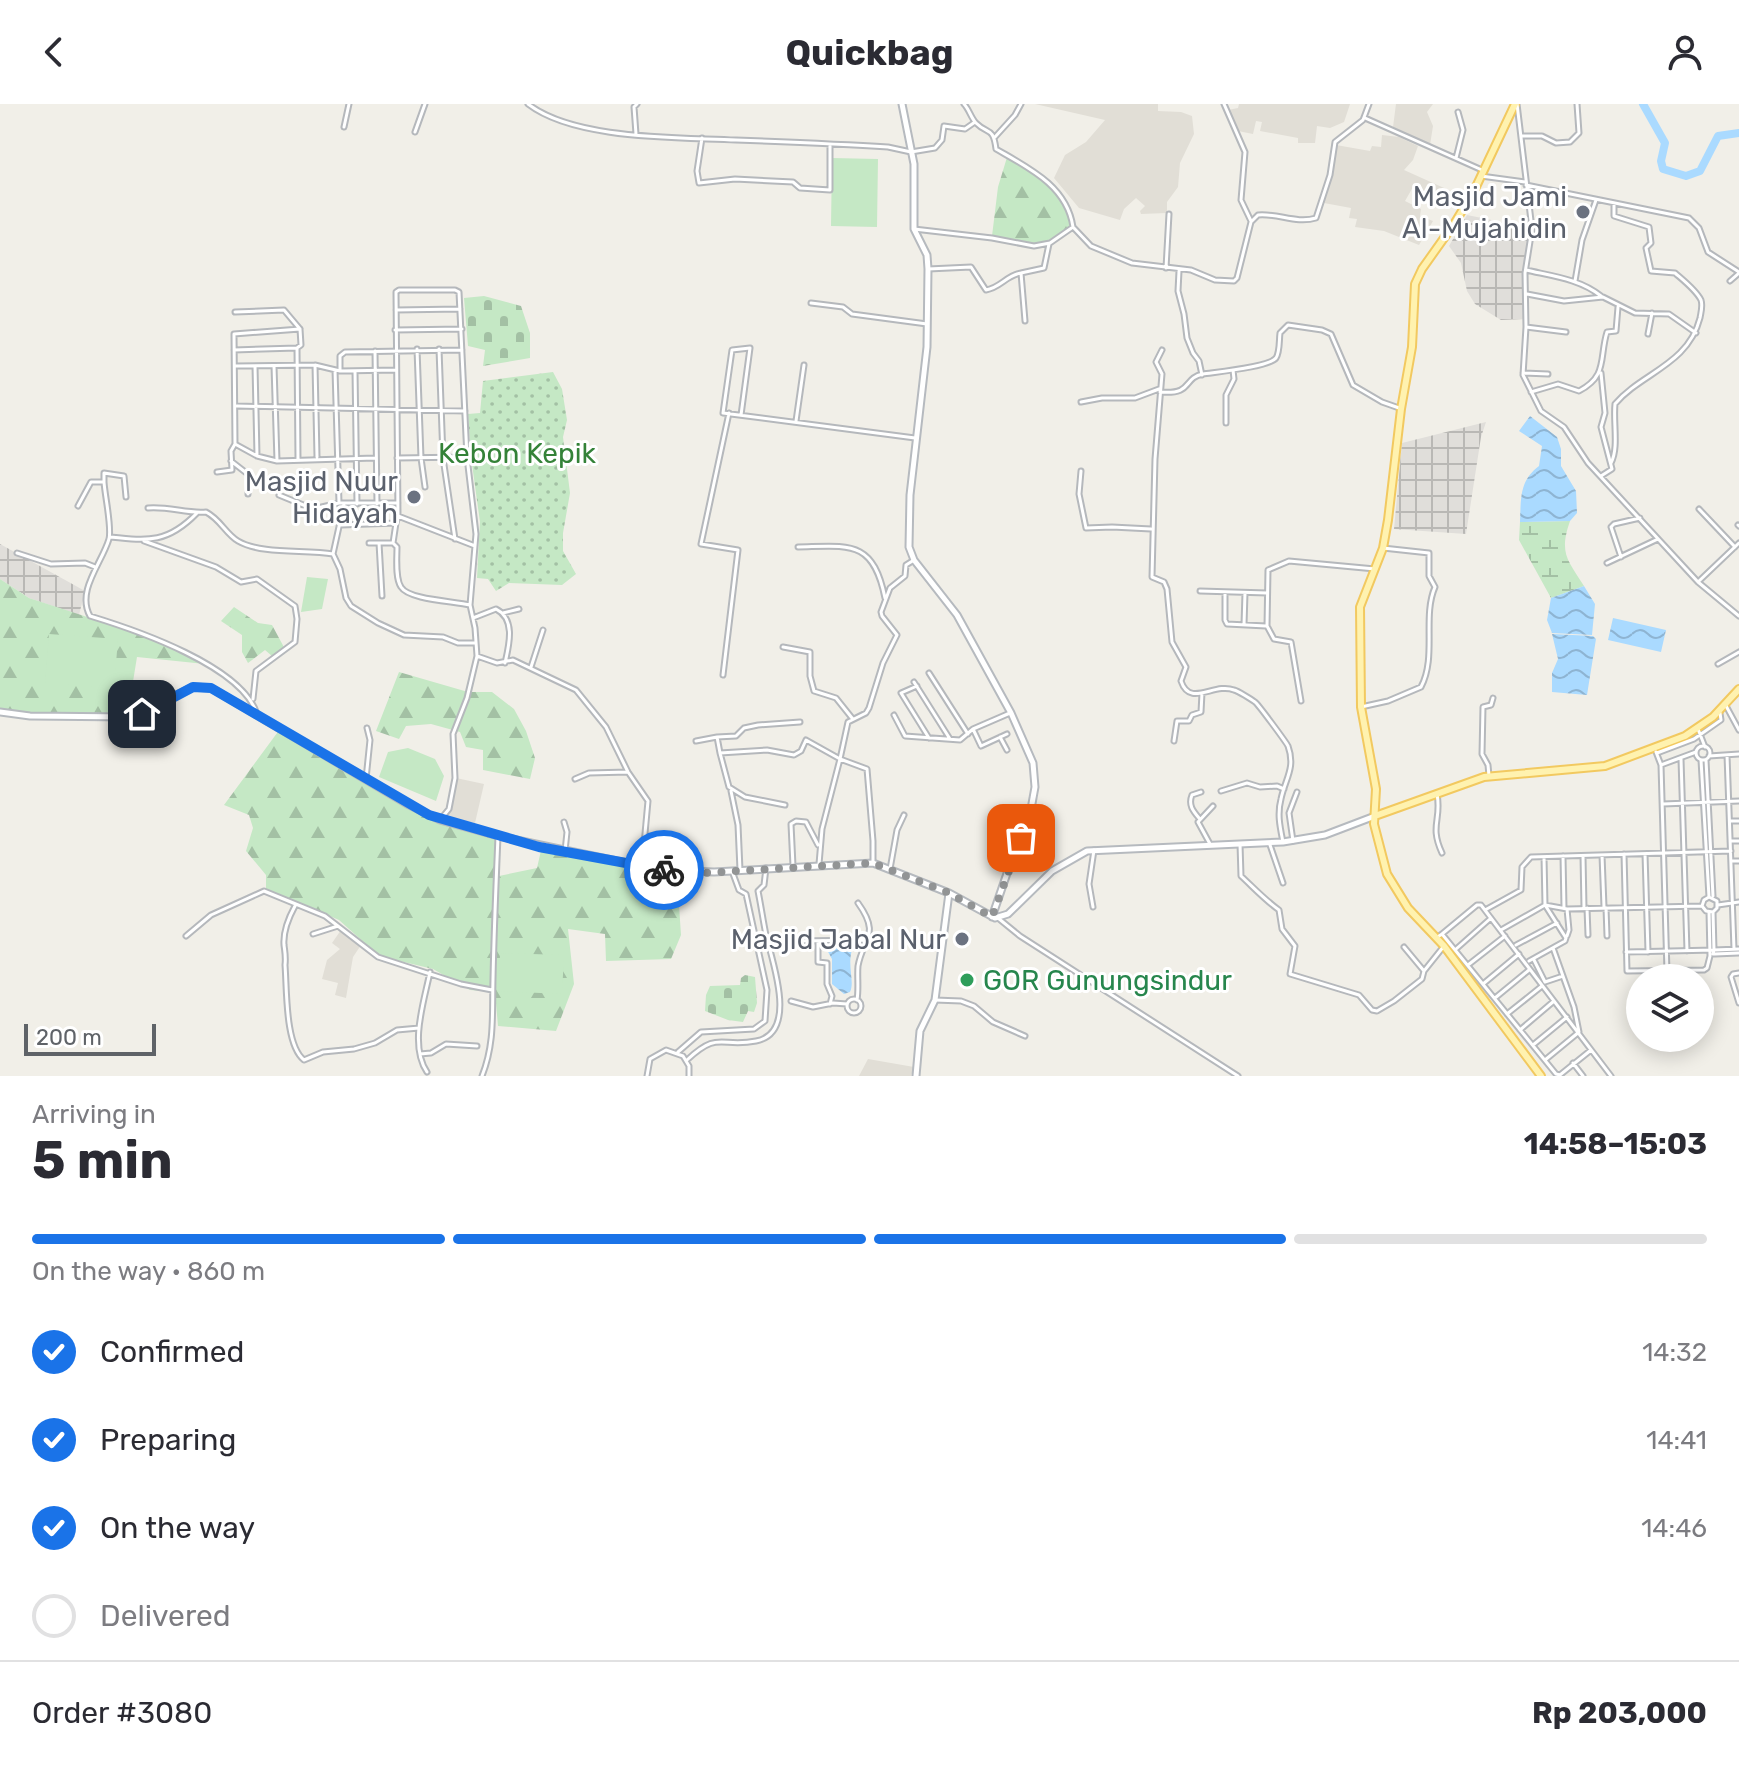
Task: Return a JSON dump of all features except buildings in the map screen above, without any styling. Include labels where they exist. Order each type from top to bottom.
[{"type":"main road","points":[[902,104],[916,179],[914,229],[927,255],[928,269],[924,391],[908,532],[909,547],[914,560],[957,615],[1011,713],[1033,763],[1035,787],[1029,820],[1013,856],[995,918]]},
{"type":"main road","points":[[1516,104],[1459,218],[1422,269],[1415,284],[1412,347],[1383,548],[1360,607],[1361,707],[1376,789],[1379,850],[1391,882],[1408,908],[1439,936],[1541,1076]]},
{"type":"main road","points":[[0,712],[30,716],[131,717],[200,686],[218,691],[366,780],[440,820],[565,851],[642,866],[694,872],[873,863],[949,893],[995,918],[1008,914],[1058,867],[1076,855],[1094,850],[1293,841],[1325,835],[1489,776],[1597,768],[1656,750],[1700,732],[1739,689]]},
{"type":"main road","points":[[916,1076],[920,1031],[935,1000],[949,893]]},
{"type":"street","points":[[344,127],[349,104]]},
{"type":"street","points":[[415,132],[425,104]]},
{"type":"street","points":[[528,104],[551,118],[575,125],[636,134],[888,147],[911,152],[935,148],[942,140],[944,126],[965,129],[975,122]]},
{"type":"street","points":[[636,134],[634,107],[637,104]]},
{"type":"street","points":[[964,104],[975,122],[985,126],[995,137],[996,149],[1037,173],[1061,196],[1072,217],[1073,227],[1091,246],[1142,266],[1191,270],[1215,280],[1236,280],[1251,222],[1258,215],[1300,221],[1316,218],[1330,175],[1335,142],[1365,118],[1369,104]]},
{"type":"street","points":[[995,137],[1021,104]]},
{"type":"street","points":[[1224,104],[1245,152],[1241,200],[1251,222]]},
{"type":"street","points":[[1516,104],[1532,229],[1526,270],[1523,373],[1531,392],[1541,411],[1564,427],[1588,463],[1658,539],[1698,582],[1739,616]]},
{"type":"street","points":[[1521,136],[1545,136],[1554,143],[1570,142],[1579,133],[1577,104]]},
{"type":"street","points":[[1456,158],[1463,130],[1458,112]]},
{"type":"street","points":[[1365,118],[1456,158],[1482,173],[1689,218],[1699,228],[1708,252],[1739,273],[1730,281]]},
{"type":"street","points":[[702,138],[697,171],[699,183],[735,179],[793,182],[800,188],[830,190],[830,144]]},
{"type":"street","points":[[1575,281],[1583,238],[1596,199]]},
{"type":"street","points":[[1611,463],[1616,453],[1613,433],[1617,401],[1673,359],[1696,333],[1702,309],[1700,299],[1675,273],[1651,271],[1646,248],[1651,243],[1649,227],[1614,216],[1614,203]]},
{"type":"street","points":[[1166,268],[1169,214]]},
{"type":"street","points":[[914,229],[992,238],[1026,246],[1050,243],[1073,227]]},
{"type":"street","points":[[928,269],[971,267],[986,290],[994,289],[1013,274],[1044,268],[1050,243]]},
{"type":"street","points":[[1179,270],[1178,291],[1187,338],[1199,361],[1202,375]]},
{"type":"street","points":[[1526,270],[1588,286],[1618,307],[1635,313],[1674,316],[1696,333]]},
{"type":"street","points":[[1021,273],[1025,321]]},
{"type":"street","points":[[393,543],[398,516],[396,292],[455,290],[459,292],[467,457],[476,534],[470,605],[477,656],[467,698],[453,734],[455,778],[449,809],[440,820]]},
{"type":"street","points":[[1525,293],[1564,301],[1603,297]]},
{"type":"street","points":[[811,303],[838,305],[852,314],[928,324]]},
{"type":"street","points":[[1601,476],[1612,469],[1601,427],[1605,413],[1601,373],[1604,341],[1607,332],[1616,331],[1618,307]]},
{"type":"street","points":[[396,310],[460,309]]},
{"type":"street","points":[[234,350],[297,348],[301,345],[300,329],[284,310],[235,312]]},
{"type":"street","points":[[1648,334],[1652,313]]},
{"type":"street","points":[[1081,402],[1102,398],[1135,398],[1160,391],[1183,391],[1202,375],[1220,374],[1275,359],[1280,333],[1285,325],[1322,330],[1334,338],[1353,385],[1401,409]]},
{"type":"street","points":[[1526,327],[1566,332]]},
{"type":"street","points":[[217,472],[230,472],[231,451],[235,444],[233,335],[238,332],[300,329]]},
{"type":"street","points":[[395,330],[462,329]]},
{"type":"street","points":[[297,348],[298,460]]},
{"type":"street","points":[[741,415],[750,348],[732,350],[723,413],[918,438]]},
{"type":"street","points":[[417,349],[425,487]]},
{"type":"street","points":[[439,349],[443,458],[455,539]]},
{"type":"street","points":[[462,350],[342,353],[337,371],[335,409],[341,525],[333,554],[351,606],[378,623],[404,635],[475,643]]},
{"type":"street","points":[[1162,350],[1156,362],[1162,374],[1152,577],[1164,582],[1167,589],[1172,642],[1186,667],[1181,684],[1191,694],[1234,690],[1258,704],[1288,748],[1292,766],[1279,809],[1283,842]]},
{"type":"street","points":[[375,351],[377,504]]},
{"type":"street","points":[[235,366],[315,365],[337,371],[396,370]]},
{"type":"street","points":[[315,365],[317,459]]},
{"type":"street","points":[[796,421],[804,365]]},
{"type":"street","points":[[255,366],[257,456]]},
{"type":"street","points":[[274,366],[277,461]]},
{"type":"street","points":[[1226,423],[1226,395],[1234,379],[1233,370]]},
{"type":"street","points":[[355,371],[357,504]]},
{"type":"street","points":[[1523,373],[1548,374]]},
{"type":"street","points":[[1531,392],[1558,384],[1579,391],[1601,373]]},
{"type":"street","points":[[236,406],[465,411]]},
{"type":"street","points":[[723,675],[738,550],[701,544],[729,413]]},
{"type":"street","points":[[235,444],[257,456],[277,461],[376,458]]},
{"type":"street","points":[[397,458],[467,457]]},
{"type":"street","points":[[231,461],[249,475],[248,494]]},
{"type":"street","points":[[1081,471],[1080,505],[1086,528],[1153,529]]},
{"type":"street","points":[[126,497],[124,476],[104,473],[110,537],[95,567],[86,605],[90,616],[204,662],[253,699]]},
{"type":"street","points":[[78,506],[91,482],[104,482]]},
{"type":"street","points":[[279,495],[313,509],[341,504],[398,503]]},
{"type":"street","points":[[148,508],[172,507],[206,512],[241,543],[265,549],[333,554]]},
{"type":"street","points":[[1698,582],[1737,545],[1699,509]]},
{"type":"street","points":[[110,537],[158,540],[173,533],[197,513]]},
{"type":"street","points":[[398,516],[475,546]]},
{"type":"street","points":[[1621,557],[1612,525],[1640,518]]},
{"type":"street","points":[[341,525],[396,523]]},
{"type":"street","points":[[1607,563],[1658,539]]},
{"type":"street","points":[[144,541],[216,567],[241,582],[257,579],[295,606],[295,642],[256,671],[253,699],[258,716]]},
{"type":"street","points":[[369,543],[393,543],[397,547],[399,583],[412,595],[470,605]]},
{"type":"street","points":[[379,543],[382,596]]},
{"type":"street","points":[[798,547],[848,546],[856,549],[875,565],[885,602]]},
{"type":"street","points":[[1361,707],[1388,701],[1421,687],[1427,666],[1429,601],[1435,587],[1429,576],[1429,553],[1383,548]]},
{"type":"street","points":[[17,553],[51,564],[85,563],[95,567]]},
{"type":"street","points":[[819,864],[819,847],[845,732],[852,718],[866,713],[869,708],[883,663],[897,635],[882,616],[885,602],[890,588],[904,577],[906,565],[914,560]]},
{"type":"street","points":[[1301,701],[1292,644],[1274,639],[1267,626],[1268,570],[1289,561],[1375,569]]},
{"type":"street","points":[[1200,591],[1267,593]]},
{"type":"street","points":[[1225,592],[1226,623],[1267,626]]},
{"type":"street","points":[[1244,625],[1245,593]]},
{"type":"street","points":[[1733,611],[1739,607]]},
{"type":"street","points":[[472,618],[496,609],[503,613],[508,620],[510,641],[505,663]]},
{"type":"street","points":[[503,613],[519,609]]},
{"type":"street","points":[[531,667],[543,630]]},
{"type":"street","points":[[783,647],[810,652],[810,676],[814,691],[836,698],[852,718]]},
{"type":"street","points":[[1718,664],[1739,652]]},
{"type":"street","points":[[477,656],[505,663],[513,660],[576,690],[606,727],[628,772],[648,801],[642,866]]},
{"type":"street","points":[[929,673],[968,734]]},
{"type":"street","points":[[929,738],[901,693],[915,684],[950,739]]},
{"type":"street","points":[[1174,741],[1177,721],[1189,721],[1192,715],[1201,712],[1202,693]]},
{"type":"street","points":[[1489,776],[1482,754],[1483,707],[1491,706],[1493,698]]},
{"type":"street","points":[[1725,704],[1739,730]]},
{"type":"street","points":[[894,715],[905,736],[960,740],[973,729],[1011,713]]},
{"type":"street","points":[[696,741],[736,736],[744,728],[758,725],[800,722]]},
{"type":"street","points":[[366,780],[370,740],[367,728]]},
{"type":"street","points":[[973,729],[981,746],[1007,734]]},
{"type":"street","points":[[1700,732],[1709,751],[1705,759],[1711,897],[1718,905]]},
{"type":"street","points":[[1692,736],[1697,757],[1705,759],[1739,754]]},
{"type":"street","points":[[717,737],[738,825],[740,870]]},
{"type":"street","points":[[1000,737],[1007,750]]},
{"type":"street","points":[[720,753],[767,750],[794,755],[801,751],[806,740],[840,759],[867,769],[873,863]]},
{"type":"street","points":[[1661,765],[1705,747]]},
{"type":"street","points":[[1656,750],[1661,765],[1667,964]]},
{"type":"street","points":[[1625,952],[1711,953],[1737,950],[1732,902],[1727,755]]},
{"type":"street","points":[[1681,757],[1687,951]]},
{"type":"street","points":[[575,779],[589,773],[628,772]]},
{"type":"street","points":[[1221,791],[1247,783],[1284,789]]},
{"type":"street","points":[[729,787],[745,797],[785,805]]},
{"type":"street","points":[[1201,792],[1192,795],[1190,800],[1210,844]]},
{"type":"street","points":[[1293,841],[1289,813],[1297,792]]},
{"type":"street","points":[[1437,794],[1434,834],[1442,853]]},
{"type":"street","points":[[1663,804],[1739,801]]},
{"type":"street","points":[[1199,818],[1213,806]]},
{"type":"street","points":[[890,869],[897,830],[904,815]]},
{"type":"street","points":[[1730,821],[1739,821]]},
{"type":"street","points":[[564,822],[567,832],[565,851]]},
{"type":"street","points":[[793,866],[791,824],[806,822],[819,847]]},
{"type":"street","points":[[482,1076],[492,1046],[498,836]]},
{"type":"street","points":[[1730,841],[1739,841]]},
{"type":"street","points":[[1269,842],[1283,883]]},
{"type":"street","points":[[1240,844],[1241,876],[1280,912],[1282,929],[1295,946],[1290,974],[1359,995],[1374,1011],[1394,1001],[1422,979],[1424,971],[1444,946]]},
{"type":"street","points":[[1093,907],[1089,884],[1094,850]]},
{"type":"street","points":[[1485,910],[1521,890],[1522,867],[1527,860],[1563,856],[1731,851]]},
{"type":"street","points":[[1624,854],[1626,970]]},
{"type":"street","points":[[1645,854],[1648,952]]},
{"type":"street","points":[[1602,855],[1607,936]]},
{"type":"street","points":[[1563,856],[1569,933],[1553,948],[1532,960],[1545,982],[1563,976]]},
{"type":"street","points":[[1583,856],[1588,935]]},
{"type":"street","points":[[1544,857],[1545,905],[1566,938]]},
{"type":"street","points":[[1731,861],[1739,861]]},
{"type":"street","points":[[731,871],[739,890],[746,894],[758,891],[764,885],[766,868]]},
{"type":"street","points":[[1731,881],[1739,881]]},
{"type":"street","points":[[186,936],[211,915],[264,891],[325,916],[378,957],[461,984],[492,990]]},
{"type":"street","points":[[687,1060],[706,1043],[757,1041],[772,1032],[779,1016],[779,989],[758,891]]},
{"type":"street","points":[[678,1052],[701,1032],[754,1029],[763,1024],[767,1014],[767,990],[746,894]]},
{"type":"street","points":[[1702,906],[1704,900],[1711,897]]},
{"type":"street","points":[[1708,964],[1711,912],[1718,905],[1739,902]]},
{"type":"street","points":[[847,1004],[848,1011],[855,1013],[861,1009],[857,1000],[859,964],[868,940],[869,925],[858,903]]},
{"type":"street","points":[[1591,1050],[1558,1075],[1468,965],[1439,936],[1481,905],[1611,1076]]},
{"type":"street","points":[[1500,930],[1545,905],[1566,908],[1685,905],[1702,906],[1711,912]]},
{"type":"street","points":[[295,906],[287,923],[284,944],[291,1040],[300,1058],[304,1060],[323,1052],[354,1049],[375,1043],[397,1030],[419,1028]]},
{"type":"street","points":[[995,918],[1238,1076]]},
{"type":"street","points":[[1455,950],[1491,918]]},
{"type":"street","points":[[1733,920],[1739,920]]},
{"type":"street","points":[[1516,945],[1557,923]]},
{"type":"street","points":[[313,934],[338,926]]},
{"type":"street","points":[[1468,965],[1505,936]]},
{"type":"street","points":[[794,946],[797,941],[868,940]]},
{"type":"street","points":[[818,941],[818,962],[827,963],[827,984],[832,996],[830,1004]]},
{"type":"street","points":[[1404,947],[1424,971]]},
{"type":"street","points":[[1553,948],[1574,1007],[1579,1032]]},
{"type":"street","points":[[1483,984],[1519,954]]},
{"type":"street","points":[[760,958],[772,956]]},
{"type":"street","points":[[1495,998],[1530,969]]},
{"type":"street","points":[[427,1072],[421,1064],[419,1028],[430,972]]},
{"type":"street","points":[[1739,973],[1731,977],[1739,1000]]},
{"type":"street","points":[[1507,1014],[1543,986]]},
{"type":"street","points":[[791,1001],[813,1007],[857,1000]]},
{"type":"street","points":[[935,1000],[961,1001],[974,1006],[993,1022],[1025,1036]]},
{"type":"street","points":[[1520,1030],[1555,1001]]},
{"type":"street","points":[[1533,1045],[1567,1017]]},
{"type":"street","points":[[1545,1060],[1579,1032]]},
{"type":"street","points":[[420,1054],[431,1053],[446,1044],[477,1046]]},
{"type":"street","points":[[647,1076],[647,1065],[654,1055],[666,1050],[678,1052],[687,1060],[689,1076]]},
{"type":"street","points":[[1573,1063],[1583,1076]]},
{"type":"shaded area","points":[[1035,104],[1158,104],[1158,111],[1192,116],[1194,134],[1180,163],[1178,187],[1167,202],[1167,213],[1141,214],[1145,206],[1136,198],[1124,209],[1120,220],[1079,208],[1054,178],[1065,155],[1086,142],[1105,120]]},
{"type":"shaded area","points":[[1239,104],[1350,104],[1344,122],[1330,128],[1317,126],[1315,143],[1298,143],[1298,138],[1260,131],[1262,122],[1256,121],[1253,134],[1238,131],[1228,110],[1238,108]]},
{"type":"shaded area","points":[[1396,104],[1433,104],[1427,112],[1433,126],[1430,145],[1393,127]]},
{"type":"shaded area","points":[[1382,135],[1399,137],[1418,146],[1413,160],[1404,170],[1453,192],[1447,200],[1413,187],[1405,201],[1421,209],[1420,216],[1433,221],[1419,245],[1384,231],[1355,227],[1357,219],[1349,218],[1351,208],[1324,203],[1336,145],[1370,151],[1372,146],[1381,147]]},
{"type":"shaded area","points":[[1467,215],[1531,228],[1523,282],[1524,319],[1501,320],[1475,304],[1467,291],[1461,263],[1449,246]]},
{"type":"shaded area","points":[[1486,422],[1466,534],[1394,529],[1402,443]]},
{"type":"shaded area","points":[[0,544],[85,591],[79,615],[29,598],[0,579]]},
{"type":"shaded area","points":[[456,778],[484,784],[475,823],[447,817]]},
{"type":"shaded area","points":[[341,930],[361,945],[353,957],[346,998],[335,995],[338,983],[322,979],[327,960],[340,949],[332,943]]},
{"type":"shaded area","points":[[868,1059],[914,1067],[911,1076],[859,1076]]},
{"type":"green space","points":[[1008,154],[1050,181],[1064,198],[1073,223],[1056,239],[1026,244],[992,236],[998,187]]},
{"type":"green space","points":[[832,158],[878,159],[877,227],[831,226]]},
{"type":"green space","points":[[484,296],[521,306],[530,333],[530,358],[483,366],[485,350],[468,346],[464,298]]},
{"type":"green space","name":"Kebon Kepik","points":[[553,372],[562,389],[567,420],[563,437],[570,493],[563,551],[576,574],[562,585],[509,583],[496,591],[488,579],[477,578],[480,522],[468,414],[480,413],[483,381]]},
{"type":"green space","points":[[1570,521],[1565,541],[1566,555],[1584,586],[1551,598],[1519,540],[1520,522]]},
{"type":"green space","points":[[307,577],[328,579],[322,609],[301,612]]},
{"type":"green space","points":[[0,579],[29,598],[172,647],[205,664],[137,657],[130,700],[171,704],[144,716],[111,721],[0,711]]},
{"type":"green space","points":[[234,607],[258,623],[272,625],[286,651],[272,656],[265,650],[248,663],[242,652],[242,635],[221,621]]},
{"type":"green space","points":[[49,634],[118,639],[114,688],[45,682]]},
{"type":"green space","points":[[399,672],[468,692],[492,692],[514,709],[535,758],[530,779],[483,770],[483,750],[466,747],[460,732],[431,724],[406,726],[399,739],[376,731]]},
{"type":"green space","points":[[280,729],[436,818],[500,836],[499,876],[537,868],[542,846],[677,875],[681,935],[671,959],[606,961],[605,934],[568,929],[574,984],[556,1031],[498,1026],[495,992],[470,990],[433,969],[379,956],[339,920],[266,889],[266,875],[246,851],[253,828],[249,815],[224,805]]},
{"type":"green space","points":[[408,748],[435,759],[444,776],[436,801],[379,777],[388,752]]},
{"type":"green space","points":[[500,953],[564,955],[562,994],[499,991]]},
{"type":"green space","points":[[745,975],[755,977],[757,1003],[754,1012],[748,1011],[743,1022],[705,1011],[710,986],[740,985]]},
{"type":"water","points":[[1530,416],[1557,437],[1561,466],[1576,491],[1577,513],[1570,521],[1520,522],[1524,484],[1539,466],[1542,446],[1519,431]]},
{"type":"water","points":[[1584,586],[1595,604],[1592,635],[1552,633],[1547,620],[1551,598]]},
{"type":"water","points":[[1613,618],[1666,630],[1661,652],[1608,640]]},
{"type":"water","points":[[1552,634],[1593,636],[1596,639],[1587,695],[1552,692],[1552,673],[1558,659]]},
{"type":"water","points":[[846,943],[852,950],[852,983],[850,992],[844,994],[832,984],[832,959],[827,950],[830,945]]},
{"type":"waterway","points":[[1643,104],[1665,143],[1661,161],[1663,169],[1686,176],[1700,171],[1718,136],[1739,133]]},
{"type":"way so far","points":[[664,870],[703,873],[873,863],[949,893],[992,917],[1021,838]]},
{"type":"place","name":"Masjid Jami Al-Mujahidin","points":[[1583,212]]},
{"type":"place","name":"Masjid Nuur Hidayah","points":[[414,497]]},
{"type":"place","name":"Masjid Jabal Nur","points":[[962,939]]},
{"type":"place","name":"GOR Gunungsindur","points":[[967,980]]},
{"type":"route","points":[[142,714],[193,687],[211,688],[407,804],[440,820],[539,847],[664,870]]}]
